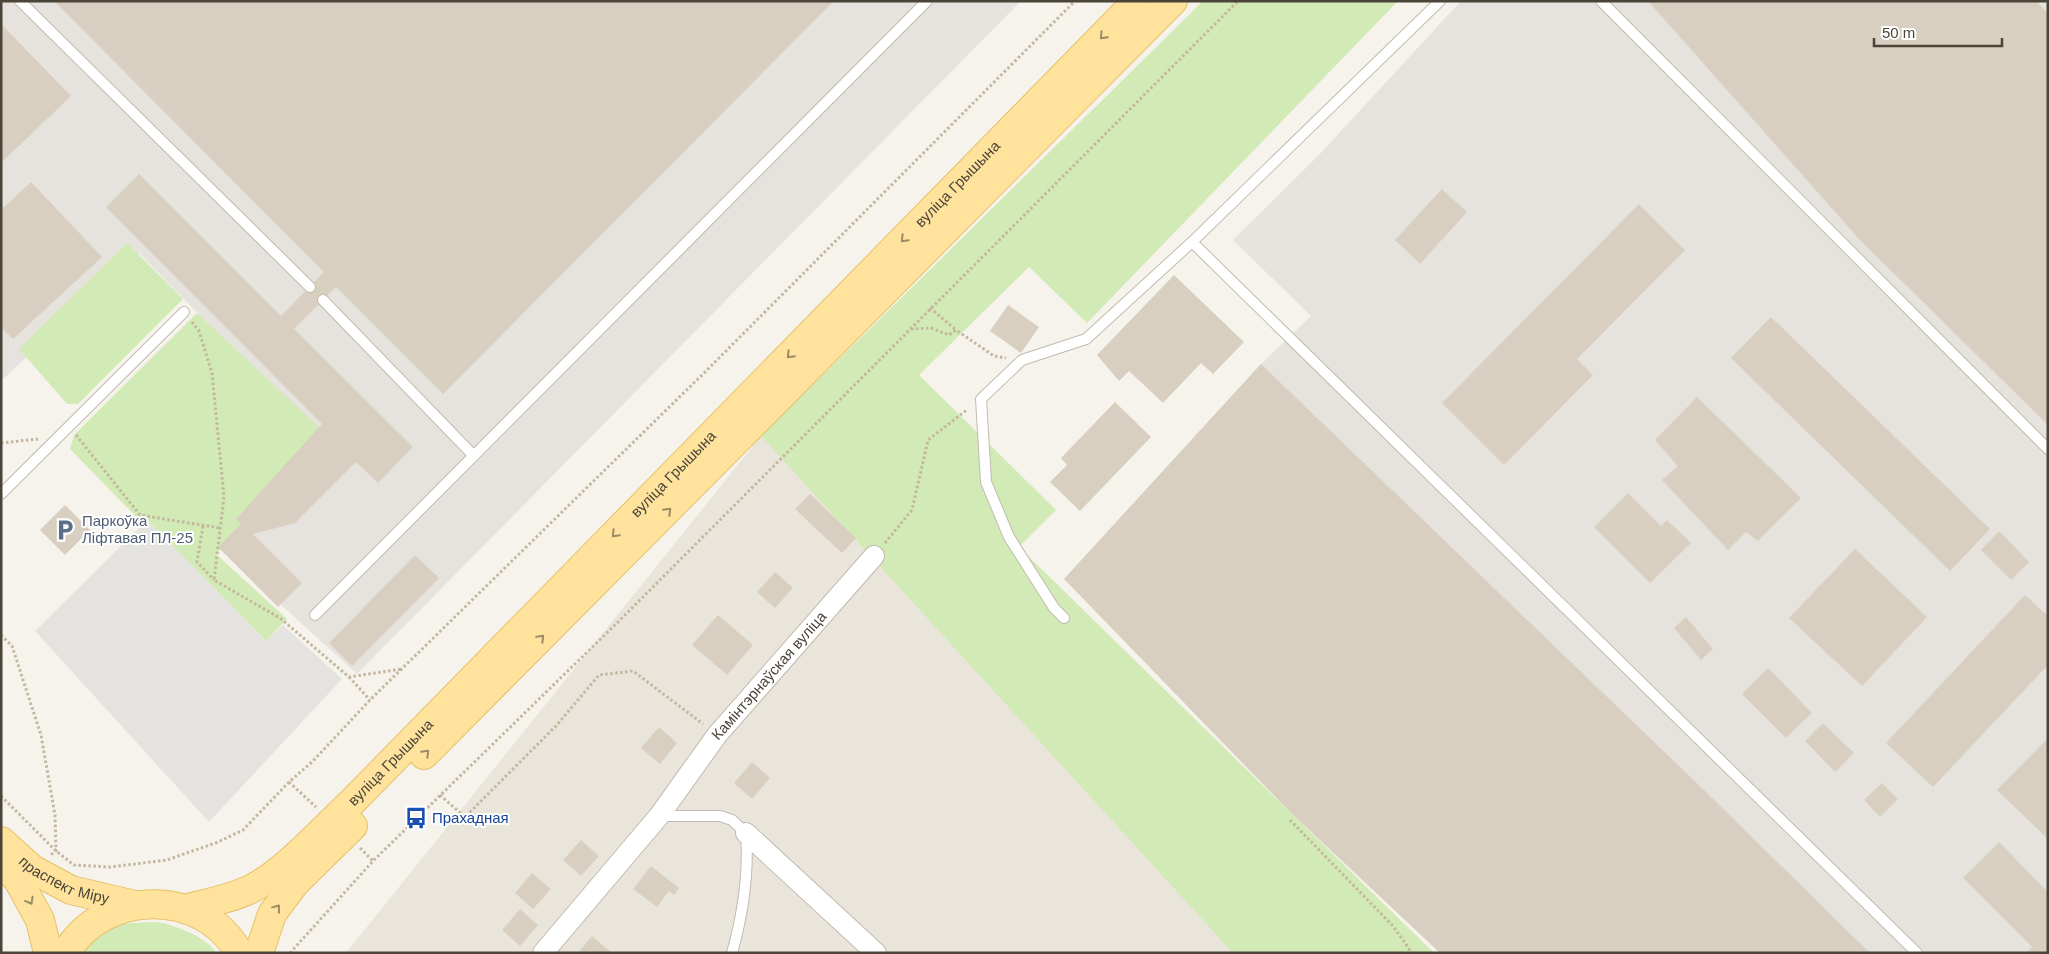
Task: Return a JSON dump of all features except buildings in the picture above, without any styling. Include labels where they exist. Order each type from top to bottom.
[{"type":"main road","name":"вуліца Грышына","points":[[185,909],[225,899],[251,889],[282,867],[345,808],[1137,1]]},
{"type":"main road","name":"вуліца Грышына","points":[[259,953],[272,914],[295,883],[586,593],[1173,1]]},
{"type":"main road","name":"праспект Міру","points":[[1,841],[32,869],[71,890],[135,905]]},
{"type":"main road","name":"праспект Міру","points":[[1,862],[18,880],[40,920],[48,953]]},
{"type":"main road","points":[[66,953],[77,937],[104,916],[135,905],[160,904],[185,909],[214,924],[227,936],[239,953]]},
{"type":"street","name":"Камінтэрнаўская вуліца","points":[[543,953],[660,816],[717,735],[874,556]]},
{"type":"street","points":[[746,833],[876,953]]},
{"type":"lane","points":[[20,1],[310,286]]},
{"type":"lane","points":[[315,615],[927,1]]},
{"type":"lane","points":[[1064,618],[1054,608],[1010,537],[986,482],[981,399],[1022,360],[1086,339],[1192,242],[1440,1]]},
{"type":"lane","points":[[1601,1],[2048,449]]},
{"type":"lane","points":[[1192,242],[1917,953]]},
{"type":"lane","points":[[323,300],[474,456]]},
{"type":"lane","points":[[1,494],[184,312]]},
{"type":"lane","points":[[660,816],[720,816],[732,820],[746,833],[748,857],[738,929],[732,953]]},
{"type":"path","points":[[1,796],[56,852],[74,865],[110,867],[167,860],[218,842],[243,830],[289,782],[312,762],[370,700],[706,371],[1074,1]]},
{"type":"path","points":[[290,953],[373,861],[619,621],[1238,1]]},
{"type":"path","points":[[930,308],[956,330],[994,356],[1022,360]]},
{"type":"path","points":[[184,312],[199,331],[212,373],[224,496],[214,580]]},
{"type":"path","points":[[910,329],[931,328],[949,335],[956,330]]},
{"type":"path","points":[[874,556],[912,510],[928,440],[981,399]]},
{"type":"path","points":[[69,427],[140,515],[220,528]]},
{"type":"path","points":[[1,443],[60,436]]},
{"type":"path","points":[[203,526],[197,562],[214,580],[280,618],[349,677],[370,700]]},
{"type":"path","points":[[1,635],[12,646],[42,736],[55,814],[56,852]]},
{"type":"path","points":[[349,677],[403,669]]},
{"type":"path","points":[[440,795],[465,818],[556,726],[598,675],[633,671],[717,735]]},
{"type":"path","points":[[289,782],[318,809]]},
{"type":"path","points":[[1290,820],[1393,926],[1412,953]]},
{"type":"path","points":[[359,848],[373,861]]},
{"type":"shaded area","points":[[1,1],[1021,1],[357,674],[196,527],[308,426],[139,253],[1,381]]},
{"type":"shaded area","points":[[1461,1],[2048,1],[2048,953],[1449,953],[1064,579],[1261,364],[1311,316],[1233,240],[1319,155]]},
{"type":"shaded area","points":[[761,436],[844,523],[1234,953],[346,953]]},
{"type":"shaded area","points":[[147,520],[266,641],[283,625],[342,679],[209,822],[35,631]]},
{"type":"green space","points":[[1203,1],[1398,1],[1087,323],[1029,267],[919,375],[1056,510],[1019,547],[1434,953],[1233,953],[761,436]]},
{"type":"green space","points":[[127,243],[183,299],[78,404],[67,404],[19,349]]},
{"type":"green space","points":[[197,313],[327,435],[216,554],[287,619],[266,641],[147,520],[143,524],[70,449],[74,435]]},
{"type":"green space","points":[[158,922],[176,927],[200,938],[216,953],[75,953],[105,927],[131,923]]},
{"type":"place","name":"Паркоўка Ліфтавая ПЛ-25","points":[[65,530]]},
{"type":"place","name":"Прахадная","points":[[416,818]]}]
